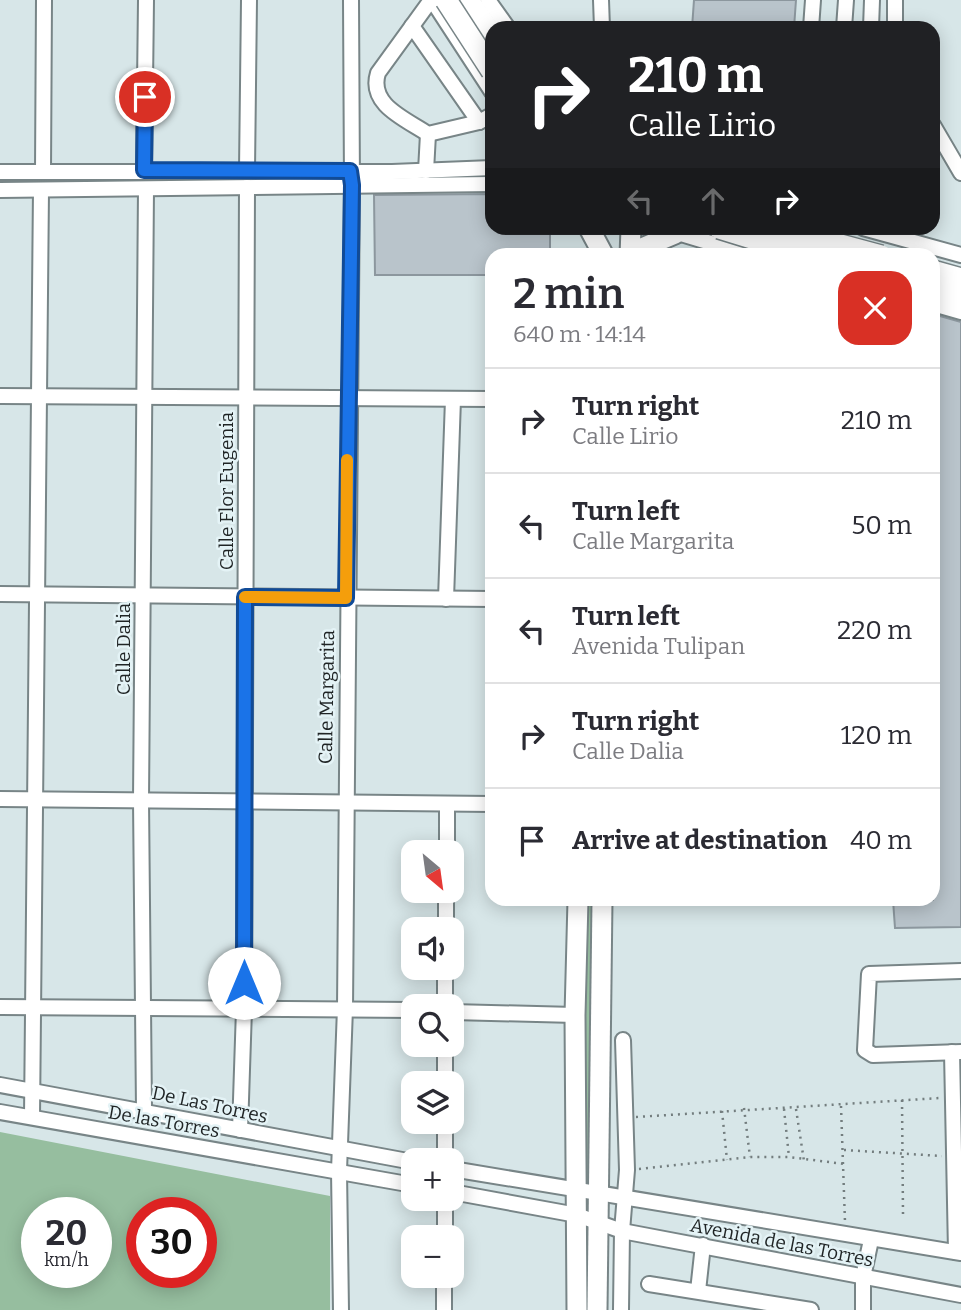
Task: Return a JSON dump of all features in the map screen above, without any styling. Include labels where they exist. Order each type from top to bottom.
[{"type":"highway","points":[[446,0],[482,69]]},
{"type":"highway","points":[[468,0],[485,25]]},
{"type":"highway","points":[[742,235],[784,248]]},
{"type":"highway","points":[[803,235],[851,248]]},
{"type":"highway","points":[[940,273],[961,279]]},
{"type":"highway","points":[[940,292],[961,299]]},
{"type":"main road","points":[[640,248],[661,235]]},
{"type":"main road","points":[[577,1310],[575,1015],[579,906]]},
{"type":"main road","points":[[597,1310],[596,1192],[602,906]]},
{"type":"street","points":[[43,172],[44,0]]},
{"type":"street","points":[[144,170],[146,0]]},
{"type":"street","points":[[247,170],[249,0]]},
{"type":"street","name":"Calle Margarita","points":[[341,1310],[338,1171],[345,1009],[344,804],[351,0]]},
{"type":"street","points":[[412,26],[485,118],[428,134],[383,104],[375,83],[378,73],[412,26],[431,0],[482,69]]},
{"type":"street","points":[[488,0],[503,21]]},
{"type":"street","points":[[601,0],[602,21]]},
{"type":"street","points":[[812,21],[813,0]]},
{"type":"street","points":[[844,21],[846,0]]},
{"type":"street","points":[[872,0],[872,21]]},
{"type":"street","points":[[895,0],[895,21]]},
{"type":"street","points":[[482,69],[479,55],[485,50]]},
{"type":"street","points":[[428,134],[430,175]]},
{"type":"street","points":[[940,134],[961,173]]},
{"type":"street","points":[[0,172],[247,170],[351,178]]},
{"type":"street","points":[[0,190],[247,187],[485,170]]},
{"type":"street","points":[[430,175],[485,183]]},
{"type":"street","name":"Calle Flor Eugenia","points":[[240,1130],[244,1009],[247,187]]},
{"type":"street","name":"Calle Dalia","points":[[144,1110],[141,800],[146,189]]},
{"type":"street","points":[[33,1117],[40,594],[41,190]]},
{"type":"street","points":[[682,235],[726,248]]},
{"type":"street","points":[[889,235],[936,248]]},
{"type":"street","points":[[940,249],[961,255]]},
{"type":"street","points":[[940,306],[961,312]]},
{"type":"street","points":[[0,396],[485,399]]},
{"type":"street","points":[[446,599],[453,399]]},
{"type":"street","points":[[0,594],[485,599]]},
{"type":"street","points":[[0,799],[485,804]]},
{"type":"street","points":[[447,804],[447,840]]},
{"type":"street","points":[[958,1252],[954,1097],[957,1052],[868,1054],[865,1050],[869,974],[961,971]]},
{"type":"street","points":[[0,1007],[35,1005],[401,1010]]},
{"type":"street","points":[[464,1012],[575,1015]]},
{"type":"street","points":[[621,1310],[621,1231],[627,1170],[623,1040]]},
{"type":"street","name":"De Las Torres","points":[[0,1085],[401,1160]]},
{"type":"street","name":"De las Torres","points":[[0,1112],[401,1183]]},
{"type":"street","points":[[464,1171],[576,1189]]},
{"type":"street","name":"Avenida de las Torres","points":[[576,1189],[845,1236],[958,1252]]},
{"type":"street","points":[[464,1194],[577,1215]]},
{"type":"street","name":"Avenida de las Torres","points":[[577,1215],[621,1231],[961,1295]]},
{"type":"street","points":[[863,1310],[863,1277],[871,1240]]},
{"type":"street","points":[[698,1291],[704,1245]]},
{"type":"street","points":[[649,1284],[811,1310]]},
{"type":"street","points":[[444,1288],[444,1310]]},
{"type":"path","points":[[625,1118],[744,1108],[796,1109],[954,1097]]},
{"type":"path","points":[[902,1100],[903,1214]]},
{"type":"path","points":[[841,1106],[845,1236]]},
{"type":"path","points":[[744,1108],[750,1157]]},
{"type":"path","points":[[784,1109],[789,1157]]},
{"type":"path","points":[[796,1109],[804,1161]]},
{"type":"path","points":[[722,1111],[727,1161]]},
{"type":"path","points":[[844,1150],[956,1156]]},
{"type":"path","points":[[627,1170],[750,1157],[789,1157],[844,1164]]},
{"type":"green space","points":[[585,906],[595,906],[592,1181],[583,1179]]},
{"type":"green space","points":[[0,1132],[330,1196],[330,1310],[0,1310]]},
{"type":"building","points":[[694,0],[796,0],[794,21],[692,21]]},
{"type":"building","points":[[485,194],[485,235],[550,235],[550,248],[485,248],[485,275],[375,275],[374,195]]},
{"type":"building","points":[[940,316],[961,322],[961,927],[895,928],[893,906],[940,906]]},
{"type":"slow traffic","points":[[245,597],[346,598],[347,460]]},
{"type":"route","points":[[145,97],[144,170],[350,171],[352,185],[346,598],[245,597],[244,983]]}]
